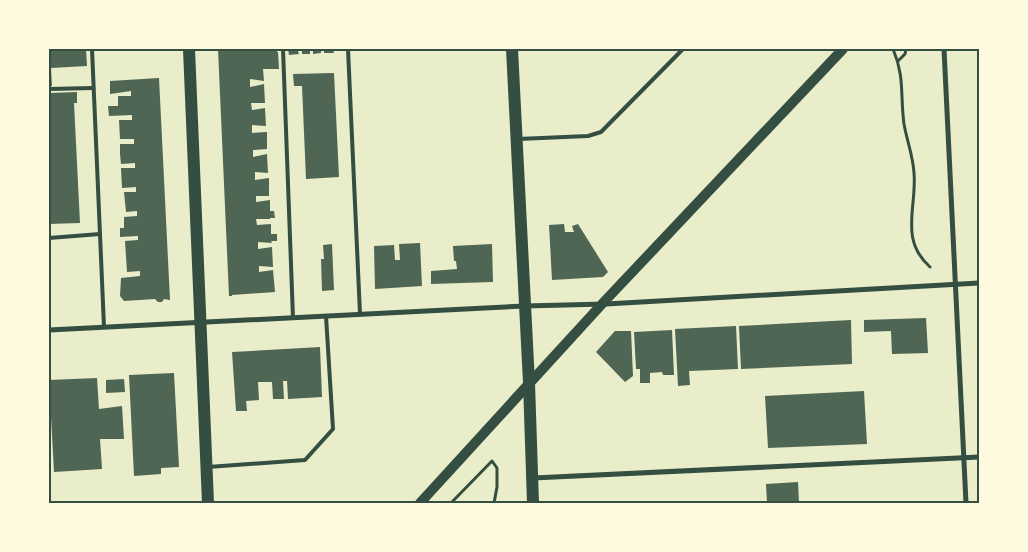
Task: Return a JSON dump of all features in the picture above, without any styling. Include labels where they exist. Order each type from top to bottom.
[{"type":"main road","points":[[189,49],[208,503]]},
{"type":"main road","points":[[512,49],[529,384],[533,503]]},
{"type":"main road","points":[[420,503],[602,304],[843,49]]},
{"type":"street","points":[[944,49],[966,503]]},
{"type":"street","points":[[49,330],[524,306],[602,304],[979,283]]},
{"type":"street","points":[[532,478],[979,457]]},
{"type":"lane","points":[[92,49],[104,327]]},
{"type":"lane","points":[[283,49],[293,318]]},
{"type":"lane","points":[[348,49],[360,314]]},
{"type":"lane","points":[[516,139],[588,136],[601,132],[683,49]]},
{"type":"lane","points":[[49,89],[94,88]]},
{"type":"lane","points":[[49,238],[100,234]]},
{"type":"lane","points":[[206,468],[305,460],[333,429],[326,316]]},
{"type":"path","points":[[893,49],[902,74],[906,132],[914,171],[912,235],[917,253],[930,267]]},
{"type":"path","points":[[898,61],[905,54],[906,49]]},
{"type":"path","points":[[451,503],[492,461],[497,468],[497,487],[494,503]]},
{"type":"building","points":[[49,49],[86,49],[87,66],[51,68],[52,86],[49,86]]},
{"type":"building","points":[[218,49],[277,49],[278,52],[279,69],[263,69],[264,81],[250,79],[250,87],[264,84],[265,103],[251,103],[252,110],[265,108],[266,126],[252,125],[252,133],[267,132],[267,149],[253,150],[253,157],[267,154],[268,173],[255,172],[255,180],[269,178],[269,196],[256,196],[256,202],[270,200],[270,211],[274,211],[275,218],[256,219],[257,225],[271,224],[271,234],[277,234],[277,241],[271,241],[272,243],[258,242],[258,249],[272,247],[273,267],[259,266],[259,272],[273,270],[275,292],[229,296]]},
{"type":"building","points":[[288,49],[310,49],[310,54],[302,54],[302,50],[298,51],[299,54],[289,55]]},
{"type":"building","points":[[313,49],[321,49],[321,53],[313,54]]},
{"type":"building","points":[[324,49],[333,49],[334,53],[324,53]]},
{"type":"building","points":[[334,73],[339,177],[306,179],[302,86],[294,86],[293,74]]},
{"type":"building","points":[[159,78],[170,300],[164,299],[162,302],[158,302],[155,299],[124,301],[120,296],[121,278],[140,276],[140,271],[127,272],[125,241],[138,240],[138,236],[120,237],[120,228],[124,228],[124,217],[137,216],[137,211],[126,212],[124,192],[136,192],[136,187],[122,188],[121,168],[135,168],[135,163],[121,164],[120,154],[120,144],[134,144],[134,139],[120,139],[119,120],[132,120],[132,115],[109,116],[108,106],[118,106],[118,96],[131,96],[131,91],[110,94],[110,81]]},
{"type":"building","points":[[77,92],[77,103],[74,103],[80,223],[49,224],[49,93]]},
{"type":"building","points":[[564,224],[565,232],[574,232],[572,226],[578,224],[608,272],[603,277],[552,280],[549,225]]},
{"type":"building","points":[[420,243],[422,286],[375,289],[374,246],[394,245],[395,260],[400,260],[399,244]]},
{"type":"building","points":[[332,244],[334,290],[322,291],[321,259],[324,259],[323,245]]},
{"type":"building","points":[[492,244],[493,282],[431,284],[431,271],[457,269],[456,261],[454,261],[453,246]]},
{"type":"building","points":[[926,318],[928,353],[892,354],[891,331],[864,332],[864,320]]},
{"type":"building","points":[[851,320],[852,364],[741,369],[739,326]]},
{"type":"building","points":[[736,326],[738,369],[689,371],[690,385],[678,386],[675,329]]},
{"type":"building","points":[[672,330],[674,375],[663,375],[662,372],[650,373],[650,383],[640,383],[640,369],[636,369],[634,332]]},
{"type":"building","points":[[615,331],[631,331],[633,376],[625,382],[596,352]]},
{"type":"building","points":[[320,347],[322,397],[288,399],[287,381],[283,381],[284,399],[273,399],[272,382],[258,382],[259,400],[246,401],[247,411],[236,411],[232,352]]},
{"type":"building","points":[[174,373],[179,467],[161,468],[161,474],[134,476],[129,375]]},
{"type":"building","points":[[97,378],[99,409],[122,406],[124,439],[100,439],[102,469],[54,472],[49,380]]},
{"type":"building","points":[[124,379],[125,392],[106,393],[106,380]]},
{"type":"building","points":[[864,391],[867,444],[768,448],[765,396]]},
{"type":"building","points":[[798,482],[799,503],[767,503],[766,484]]}]
